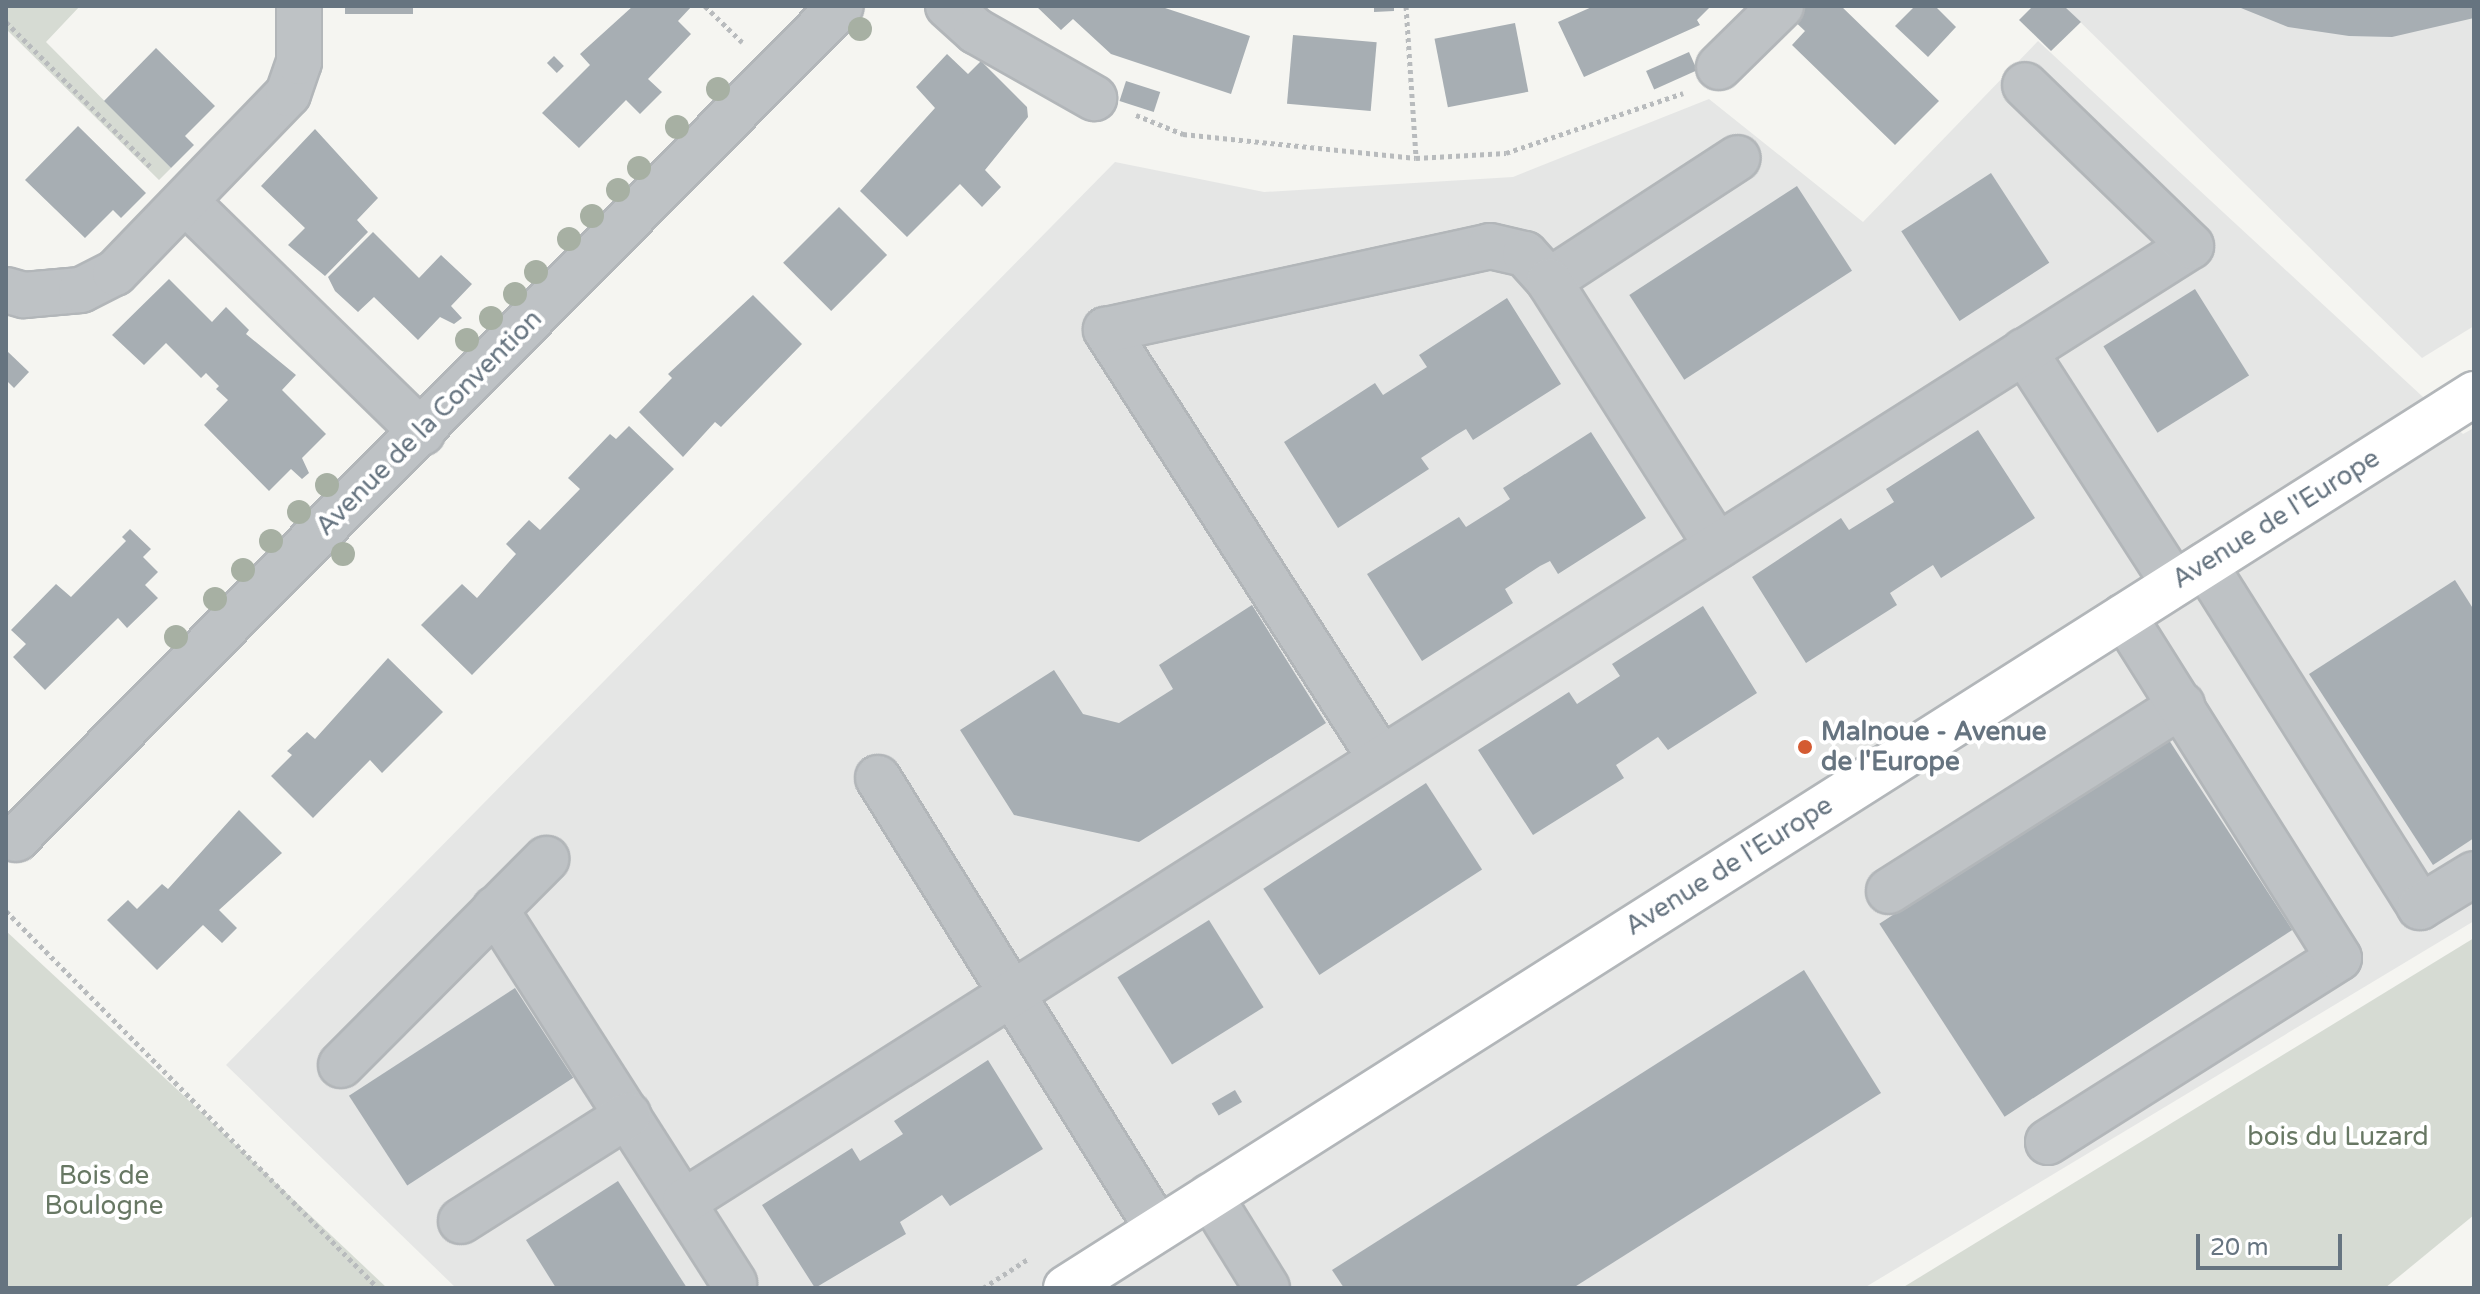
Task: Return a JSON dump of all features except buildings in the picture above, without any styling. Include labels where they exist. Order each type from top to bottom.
[{"type":"main road","name":"Avenue de l'Europe","points":[[1066,1288],[2474,394]]},
{"type":"street","points":[[6,290],[24,295],[81,290],[115,273],[288,94],[299,62],[299,6]]},
{"type":"street","name":"Avenue de la Convention","points":[[16,839],[841,6]]},
{"type":"street","points":[[948,6],[976,31],[1094,98]]},
{"type":"street","points":[[1719,67],[1781,6]]},
{"type":"street","points":[[685,1201],[2191,246],[2025,85]]},
{"type":"street","points":[[1549,281],[1738,158]]},
{"type":"street","points":[[186,202],[422,432]]},
{"type":"street","points":[[1381,759],[1106,330],[1490,246],[1525,254],[1549,281],[1717,546]]},
{"type":"street","points":[[2024,351],[2189,575],[2420,907],[2474,874]]},
{"type":"street","points":[[2048,1142],[2339,958],[2124,616]]},
{"type":"street","points":[[1889,891],[2182,705]]},
{"type":"street","points":[[878,778],[1158,1229]]},
{"type":"street","points":[[341,1065],[546,859]]},
{"type":"street","points":[[495,909],[685,1201],[734,1283]]},
{"type":"street","points":[[461,1221],[628,1115]]},
{"type":"street","points":[[1210,1196],[1267,1288]]},
{"type":"path","points":[[1406,6],[1416,158]]},
{"type":"path","points":[[6,22],[186,202]]},
{"type":"path","points":[[1094,98],[1183,134],[1416,158],[1506,153],[1679,95],[1719,67]]},
{"type":"path","points":[[6,911],[378,1288]]},
{"type":"shaded area","points":[[2064,6],[2474,6],[2474,326],[2422,358]]},
{"type":"shaded area","points":[[2038,41],[2463,434],[2474,428],[2474,921],[1864,1288],[456,1288],[226,1065],[1115,162],[1264,192],[1513,177],[1709,99],[1863,222]]},
{"type":"green space","points":[[6,6],[80,6],[46,42],[171,168],[159,180],[6,29]]},
{"type":"green space","name":"Bois de Boulogne","points":[[6,931],[183,1095],[387,1288],[6,1288]]},
{"type":"green space","name":"bois du Luzard","points":[[2474,938],[2474,1215],[2385,1288],[1902,1288]]},
{"type":"place","name":"Malnoue - Avenue de l'Europe","points":[[1805,747]]}]
